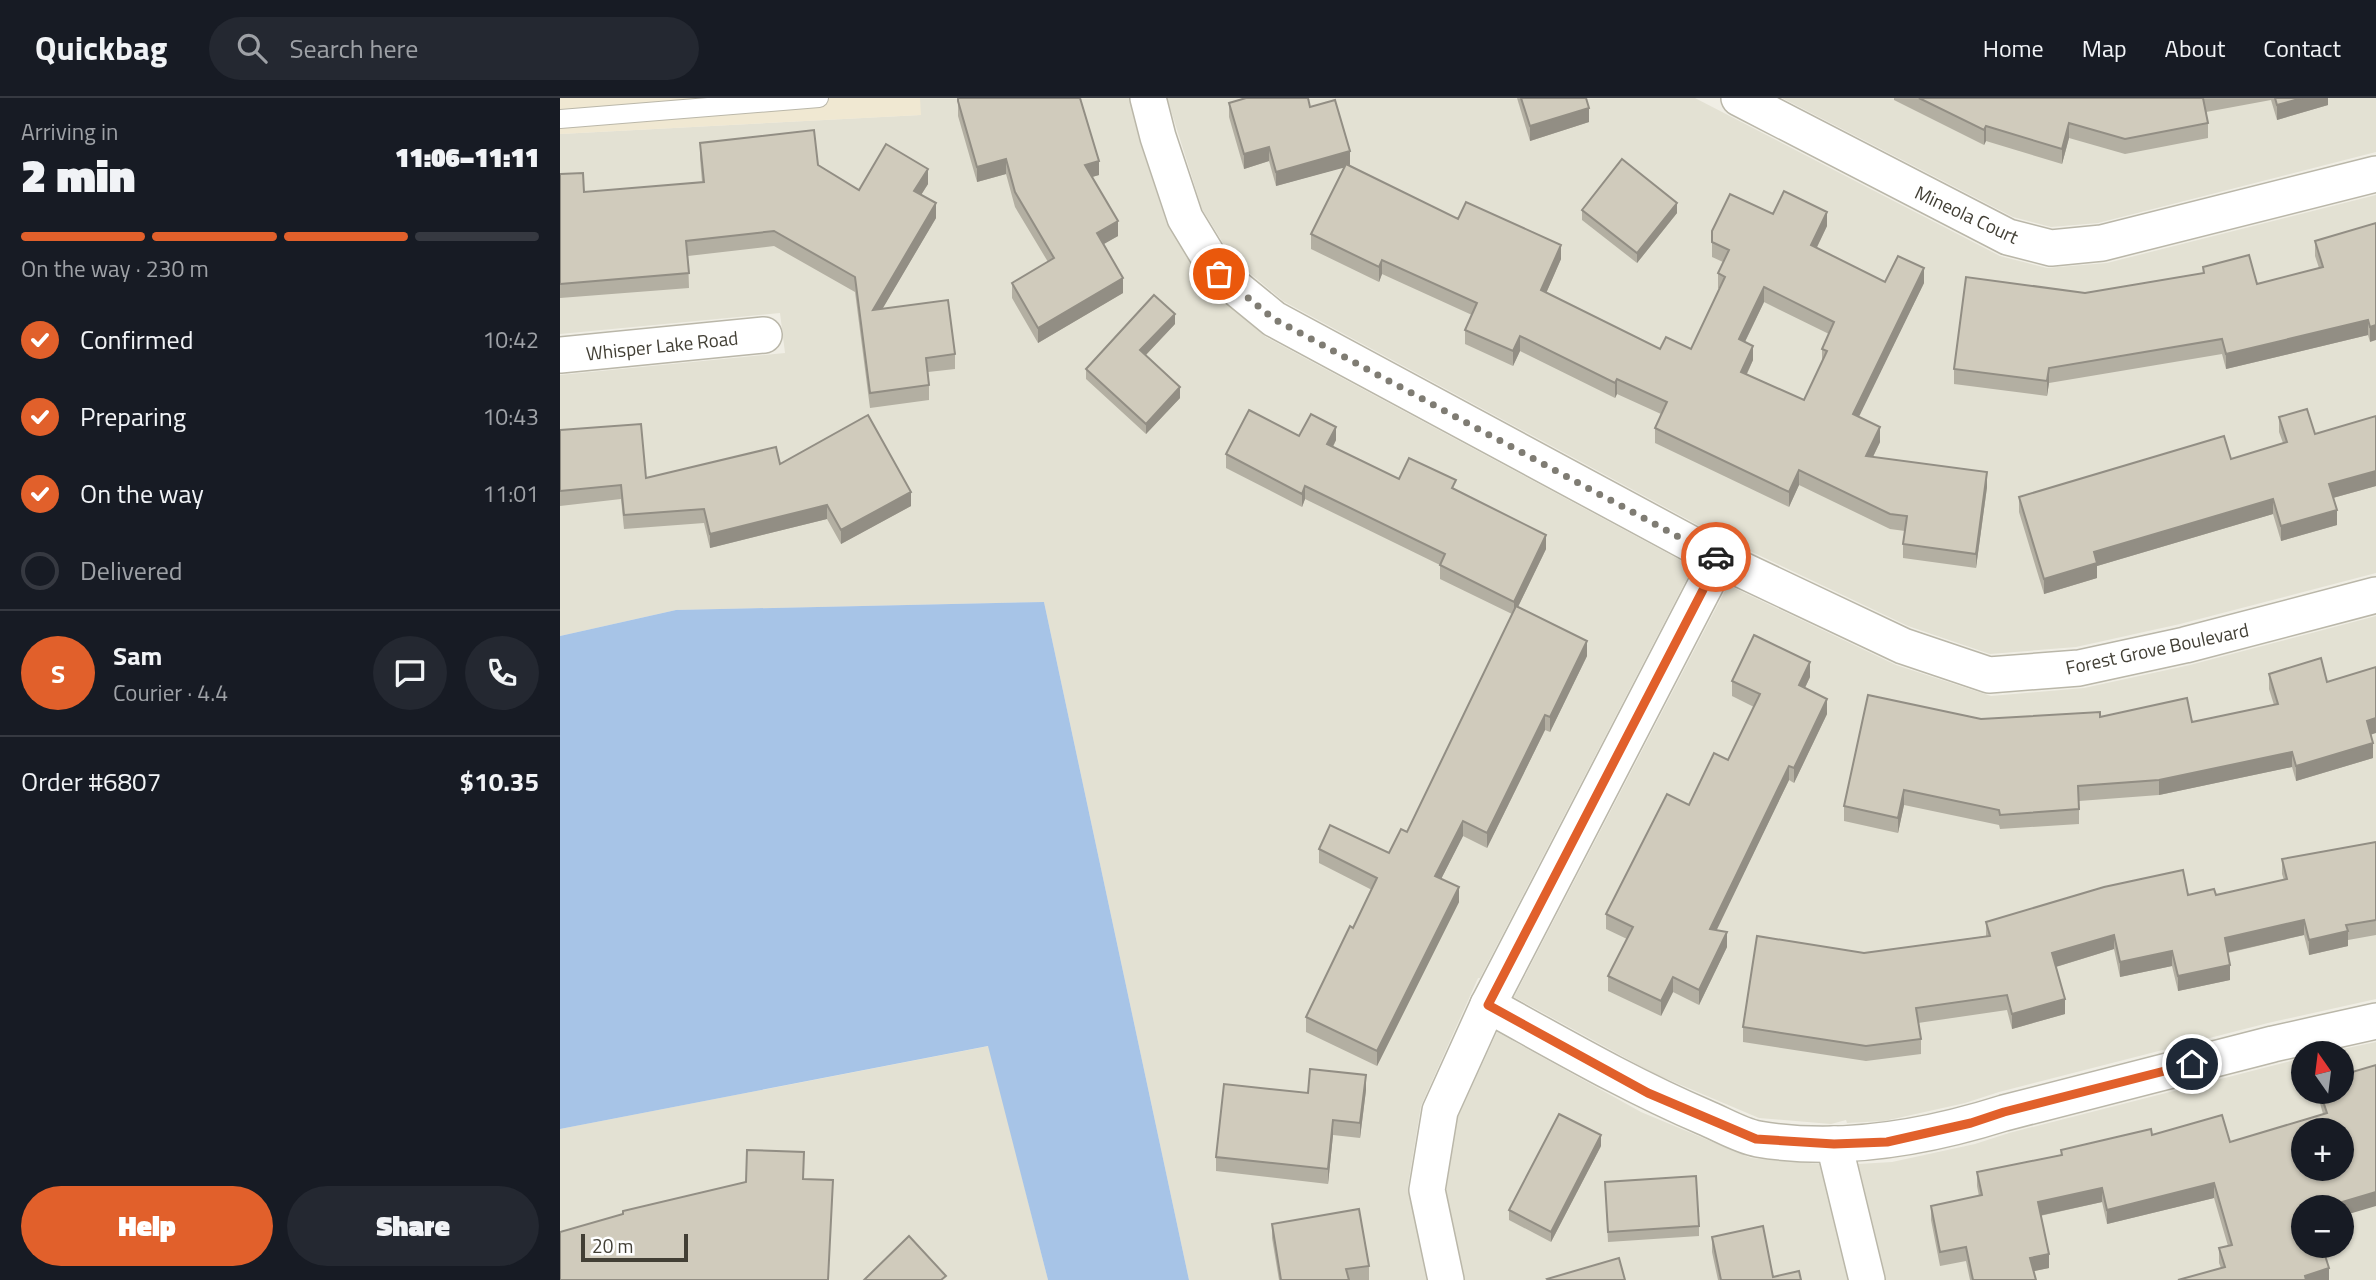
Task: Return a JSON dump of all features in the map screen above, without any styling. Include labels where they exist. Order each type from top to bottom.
[{"type":"street","name":"Forest Grove Boulevard","points":[[1148,98],[1185,218],[1219,274],[1274,319],[1719,559],[1903,646],[1989,675],[2079,668],[2185,645],[2376,595]]},
{"type":"street","name":"Mineola Court","points":[[1738,98],[2008,237],[2051,248],[2102,243],[2376,174]]},
{"type":"street","name":"Whisper Lake Road","points":[[560,355],[764,335]]},
{"type":"street","points":[[1446,1280],[1427,1190],[1440,1111],[1488,1005],[1719,559]]},
{"type":"street","points":[[1488,1005],[1648,1093],[1756,1139],[1834,1144],[1887,1142],[1971,1123],[2004,1112],[2273,1044],[2376,1021]]},
{"type":"street","points":[[1834,1144],[1867,1280]]},
{"type":"lane","points":[[560,119],[819,98]]},
{"type":"shaded area","points":[[560,98],[920,98],[921,115],[560,134]]},
{"type":"shaded area","points":[[920,98],[1129,98],[1140,142],[1167,224],[1204,285],[1266,337],[1693,567],[1478,978],[1421,1106],[1408,1186],[1427,1280],[1189,1280],[1044,602],[676,610],[560,636],[560,375],[785,353],[780,313],[560,334],[560,134],[920,115]]},
{"type":"shaded area","points":[[1167,98],[1695,98],[2000,256],[2047,268],[2107,263],[2376,195],[2376,573],[2180,624],[2076,647],[1990,654],[1908,626],[1711,532],[1283,301],[1233,259],[1202,209]]},
{"type":"shaded area","points":[[1782,98],[2376,98],[2376,152],[2098,223],[2051,227],[2013,217]]},
{"type":"shaded area","points":[[1728,585],[1896,665],[1991,696],[2084,688],[2190,665],[2376,616],[2376,999],[2268,1023],[1965,1103],[1884,1121],[1847,1123],[1846,1120],[1831,1124],[1759,1118],[1655,1074],[1514,997]]},
{"type":"shaded area","points":[[1497,1032],[1641,1112],[1751,1158],[1820,1164],[1848,1280],[1465,1280],[1446,1191],[1457,1119]]},
{"type":"shaded area","points":[[2376,1042],[2376,1280],[1886,1280],[1858,1164],[1892,1162],[1975,1144],[2291,1061],[2291,1104],[2354,1104],[2354,1047]]},
{"type":"shaded area","points":[[989,1046],[1048,1280],[560,1280],[560,1129]]},
{"type":"water","points":[[1044,602],[1189,1280],[1048,1280],[988,1046],[560,1129],[560,636],[676,610]]},
{"type":"building","points":[[958,98],[1080,98],[1099,161],[1085,165],[1118,221],[1097,233],[1123,278],[1038,328],[1012,283],[1054,258],[1015,192],[1006,159],[977,167]]},
{"type":"building","points":[[1246,98],[1308,98],[1310,107],[1335,100],[1350,151],[1276,172],[1269,147],[1244,154],[1229,103]]},
{"type":"building","points":[[1521,98],[1586,98],[1589,108],[1530,126]]},
{"type":"building","points":[[1919,98],[2203,98],[2208,123],[2125,139],[2069,123],[2062,149],[1986,126],[1984,130]]},
{"type":"building","points":[[2275,98],[2302,98],[2277,105]]},
{"type":"building","points":[[814,130],[818,165],[859,190],[886,144],[928,169],[914,191],[936,203],[873,310],[948,300],[955,354],[926,358],[929,385],[870,393],[855,277],[774,231],[686,241],[689,273],[560,284],[560,174],[583,173],[584,192],[704,182],[700,143]]},
{"type":"building","points":[[1622,159],[1677,203],[1637,253],[1582,210]]},
{"type":"building","points":[[1346,164],[1458,219],[1466,202],[1561,245],[1541,290],[1660,349],[1666,337],[1691,349],[1725,277],[1718,273],[1729,250],[1712,242],[1712,231],[1730,194],[1773,214],[1784,191],[1827,212],[1811,245],[1885,282],[1898,256],[1924,268],[1853,414],[1880,427],[1866,456],[1987,472],[1976,554],[1903,544],[1907,516],[1890,514],[1799,470],[1789,492],[1655,428],[1667,402],[1617,379],[1615,383],[1520,336],[1513,351],[1465,330],[1477,303],[1382,260],[1379,267],[1311,234]],"holes":[[[1764,287],[1834,322],[1822,349],[1827,351],[1804,400],[1741,372],[1753,346],[1739,339]]]},
{"type":"building","points":[[2376,223],[2376,325],[2370,327],[2368,320],[2226,354],[2222,339],[2049,368],[2047,381],[1954,369],[1966,277],[2085,293],[2204,273],[2203,267],[2249,255],[2257,284],[2323,267],[2315,241]]},
{"type":"building","points":[[1154,295],[1175,314],[1140,350],[1180,387],[1146,424],[1086,369]]},
{"type":"building","points":[[2307,409],[2315,434],[2376,416],[2376,471],[2329,484],[2337,510],[2281,526],[2273,499],[2094,552],[2097,563],[2044,579],[2019,497],[2224,436],[2231,459],[2287,442],[2279,417]]},
{"type":"building","points":[[1249,410],[1299,436],[1311,414],[1336,427],[1327,444],[1399,479],[1409,458],[1456,480],[1452,488],[1546,535],[1514,602],[1440,565],[1445,554],[1305,486],[1302,494],[1226,454]]},
{"type":"building","points":[[868,415],[911,492],[841,530],[827,505],[710,534],[704,509],[624,515],[621,485],[560,491],[560,430],[641,424],[646,478],[776,447],[780,464]]},
{"type":"building","points":[[1516,606],[1587,641],[1550,717],[1545,715],[1487,833],[1463,821],[1435,876],[1459,887],[1377,1051],[1306,1017],[1350,926],[1353,928],[1377,878],[1319,849],[1330,825],[1389,853],[1401,829],[1407,832]]},
{"type":"building","points":[[1754,635],[1810,662],[1799,685],[1827,699],[1794,768],[1789,766],[1710,929],[1727,932],[1699,990],[1673,977],[1661,1001],[1608,976],[1633,927],[1606,914],[1667,794],[1689,805],[1714,753],[1728,760],[1760,694],[1732,681]]},
{"type":"building","points":[[2321,658],[2327,682],[2376,667],[2376,718],[2367,721],[2373,743],[2296,766],[2292,752],[2159,780],[2078,786],[2079,809],[2000,815],[1999,810],[1904,790],[1898,818],[1844,806],[1868,695],[1981,719],[2100,712],[2100,717],[2187,698],[2192,722],[2278,704],[2269,674]]},
{"type":"building","points":[[2376,842],[2376,920],[2346,925],[2348,931],[2309,940],[2304,920],[2225,938],[2230,965],[2178,976],[2172,951],[2120,962],[2114,935],[2052,953],[2065,999],[2012,1014],[2007,995],[1916,1008],[1921,1039],[1866,1046],[1743,1027],[1757,936],[1864,953],[1990,936],[1986,922],[2104,887],[2183,870],[2188,895],[2214,889],[2216,895],[2287,879],[2282,859]]},
{"type":"building","points":[[2376,1065],[2376,1192],[2354,1199],[2354,1195],[2291,1195],[2291,1258],[2326,1258],[2329,1268],[2305,1276],[2306,1280],[2178,1280],[2225,1267],[2219,1248],[2232,1245],[2214,1183],[2107,1210],[2102,1188],[2038,1202],[2049,1254],[2030,1258],[2036,1280],[1973,1280],[1966,1247],[1940,1252],[1931,1206],[1982,1195],[1977,1172],[2062,1155],[2061,1150],[2151,1129],[2152,1135],[2222,1115],[2230,1142],[2291,1124],[2291,1181],[2354,1181],[2354,1118],[2310,1118],[2327,1113],[2324,1104],[2354,1104],[2354,1071]]},
{"type":"building","points":[[1310,1069],[1366,1075],[1360,1123],[1333,1120],[1328,1169],[1216,1157],[1224,1084],[1308,1093]]},
{"type":"building","points":[[1559,1114],[1601,1135],[1551,1232],[1509,1210]]},
{"type":"building","points":[[747,1150],[804,1152],[803,1179],[833,1180],[828,1280],[560,1280],[560,1232],[623,1214],[623,1211],[746,1182]]},
{"type":"building","points":[[1696,1176],[1699,1226],[1608,1232],[1605,1182]]},
{"type":"building","points":[[1359,1209],[1369,1266],[1346,1269],[1349,1280],[1281,1280],[1272,1224]]},
{"type":"building","points":[[1763,1226],[1773,1277],[1799,1271],[1801,1280],[1721,1280],[1712,1237]]},
{"type":"building","points":[[909,1236],[946,1276],[941,1280],[864,1280]]},
{"type":"building","points":[[1619,1258],[1625,1280],[1547,1279]]},
{"type":"way so far","points":[[1219,274],[1274,319],[1716,557]]},
{"type":"route","points":[[1716,557],[1719,559],[1488,1005],[1648,1093],[1756,1139],[1834,1144],[1887,1142],[1971,1123],[2004,1112],[2192,1064]]}]
